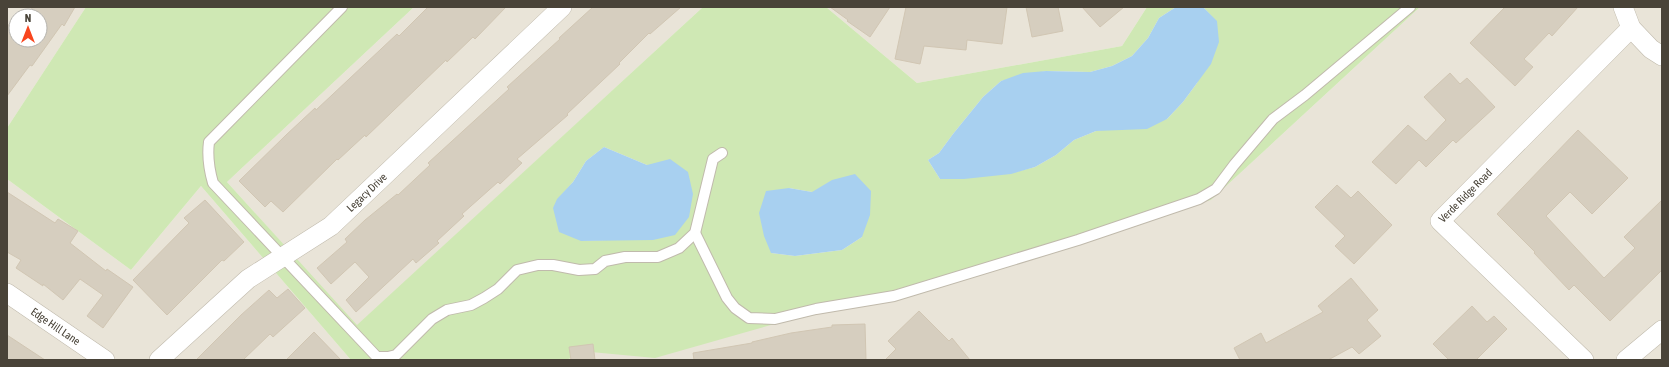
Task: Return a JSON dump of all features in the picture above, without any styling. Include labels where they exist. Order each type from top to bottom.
[{"type":"street","name":"Legacy Drive","points":[[159,360],[248,279],[331,226],[562,7]]},
{"type":"street","points":[[1622,7],[1631,28],[1651,50],[1662,56]]},
{"type":"street","name":"Verde Ridge Road","points":[[1584,360],[1440,221],[1631,28]]},
{"type":"street","name":"Edge Hill Lane","points":[[7,293],[105,360]]},
{"type":"street","points":[[1626,360],[1662,330]]},
{"type":"lane","points":[[342,7],[209,142],[207,153],[208,167],[213,183],[284,256],[377,357],[396,355],[405,348],[432,319],[447,310],[470,305],[484,298],[498,289],[516,270],[538,265],[553,265],[579,270],[595,269],[605,261],[625,257],[658,257],[679,248],[695,233],[713,159],[722,153]]},
{"type":"lane","points":[[695,233],[727,298],[735,308],[749,318],[775,319],[816,309],[894,296],[1078,240],[1199,199],[1216,189],[1273,119],[1305,95],[1410,7]]},
{"type":"shaded area","points":[[7,7],[86,7],[7,128]]},
{"type":"shaded area","points":[[414,7],[703,7],[357,326],[227,182]]},
{"type":"shaded area","points":[[826,7],[1147,7],[1122,46],[917,83]]},
{"type":"shaded area","points":[[1420,7],[1662,7],[1662,360],[565,360],[591,352],[1211,200]]},
{"type":"shaded area","points":[[7,179],[131,270],[201,186],[351,360],[7,360]]},
{"type":"green space","points":[[86,7],[414,7],[227,182],[357,325],[703,7],[826,7],[917,83],[1122,46],[1147,7],[1176,7],[1159,18],[1148,38],[1132,56],[1112,66],[1090,72],[1046,71],[1001,81],[983,97],[939,153],[928,160],[940,179],[1011,173],[1035,167],[1056,155],[1074,140],[1096,131],[1167,119],[1183,102],[1197,83],[1216,21],[1203,7],[1420,7],[1211,200],[655,358],[591,352],[565,360],[351,360],[201,186],[131,270],[7,179],[7,128]],"holes":[[[604,147],[647,165],[606,240],[582,241],[558,199],[573,182],[586,161]],[[789,188],[812,192],[862,237],[842,250],[795,256],[771,253]]]},
{"type":"water","points":[[1176,7],[1203,7],[1217,21],[1219,42],[1211,64],[1183,102],[1167,119],[1147,129],[1096,131],[1074,140],[1056,155],[1035,167],[1011,174],[964,179],[940,179],[928,160],[939,153],[983,97],[1001,81],[1023,73],[1046,71],[1090,72],[1112,66],[1132,56],[1148,38],[1159,18]]},
{"type":"water","points":[[604,147],[647,165],[670,159],[688,172],[693,194],[689,217],[675,235],[653,240],[581,241],[559,232],[553,208],[557,199],[573,182],[586,161]]},
{"type":"water","points":[[855,174],[871,191],[870,215],[862,237],[842,250],[795,256],[771,253],[764,236],[759,213],[766,191],[789,188],[812,192],[832,180]]},
{"type":"building","points":[[75,7],[64,26],[62,24],[48,44],[48,8],[32,8]]},
{"type":"building","points":[[428,7],[506,7],[475,39],[473,37],[447,62],[446,60],[366,137],[365,135],[338,160],[337,159],[283,212],[271,201],[265,207],[239,181],[315,108],[316,110],[397,34],[399,36]]},
{"type":"building","points":[[593,7],[681,7],[650,34],[649,33],[619,63],[620,64],[567,114],[568,115],[517,159],[522,163],[500,184],[498,182],[462,214],[464,216],[437,241],[439,243],[416,263],[413,259],[356,312],[346,300],[369,277],[355,262],[331,284],[317,268],[347,242],[345,239],[365,220],[397,194],[398,195],[430,165],[428,163],[509,89],[507,87]]},
{"type":"building","points":[[830,7],[890,7],[870,37]]},
{"type":"building","points":[[906,7],[1007,7],[1002,44],[967,40],[966,50],[924,46],[920,64],[895,59]]},
{"type":"building","points":[[1026,7],[1058,7],[1063,31],[1032,37]]},
{"type":"building","points":[[1082,7],[1124,7],[1100,27]]},
{"type":"building","points":[[1505,7],[1578,7],[1552,36],[1549,33],[1524,59],[1533,67],[1515,86],[1470,43]]},
{"type":"building","points":[[7,24],[8,48],[45,48],[7,96]]},
{"type":"building","points":[[1450,73],[1460,84],[1467,78],[1495,107],[1456,143],[1453,140],[1426,167],[1419,160],[1396,184],[1372,162],[1408,125],[1426,141],[1446,120],[1424,97]]},
{"type":"building","points":[[1578,130],[1628,178],[1592,214],[1570,192],[1546,216],[1604,278],[1635,248],[1624,237],[1662,200],[1662,270],[1610,321],[1574,285],[1569,290],[1534,253],[1535,252],[1497,214]]},
{"type":"building","points":[[1337,185],[1351,198],[1358,191],[1392,225],[1354,264],[1335,246],[1345,236],[1315,207]]},
{"type":"building","points":[[7,192],[55,223],[58,219],[78,231],[70,243],[106,271],[107,269],[133,287],[103,328],[87,316],[103,295],[80,279],[63,300],[43,284],[43,286],[16,268],[21,260],[7,252]]},
{"type":"building","points":[[205,200],[244,242],[224,261],[222,260],[167,315],[133,280],[189,223],[184,218]]},
{"type":"building","points":[[1351,278],[1378,310],[1367,320],[1381,336],[1359,354],[1352,347],[1328,360],[1240,360],[1234,348],[1261,333],[1266,343],[1323,312],[1318,306]]},
{"type":"building","points":[[288,289],[305,308],[273,337],[270,334],[243,360],[196,360],[241,315],[269,290],[277,298]]},
{"type":"building","points":[[1472,306],[1487,322],[1494,316],[1507,329],[1476,360],[1449,360],[1433,344]]},
{"type":"building","points":[[919,311],[949,341],[952,338],[970,360],[885,360],[896,349],[888,341]]},
{"type":"building","points":[[865,324],[866,360],[694,360],[693,353],[752,343],[791,333],[832,327],[832,325]]},
{"type":"building","points":[[314,332],[341,360],[286,360]]},
{"type":"building","points":[[7,335],[45,360],[7,360]]},
{"type":"building","points":[[593,344],[595,360],[571,360],[569,347]]}]
